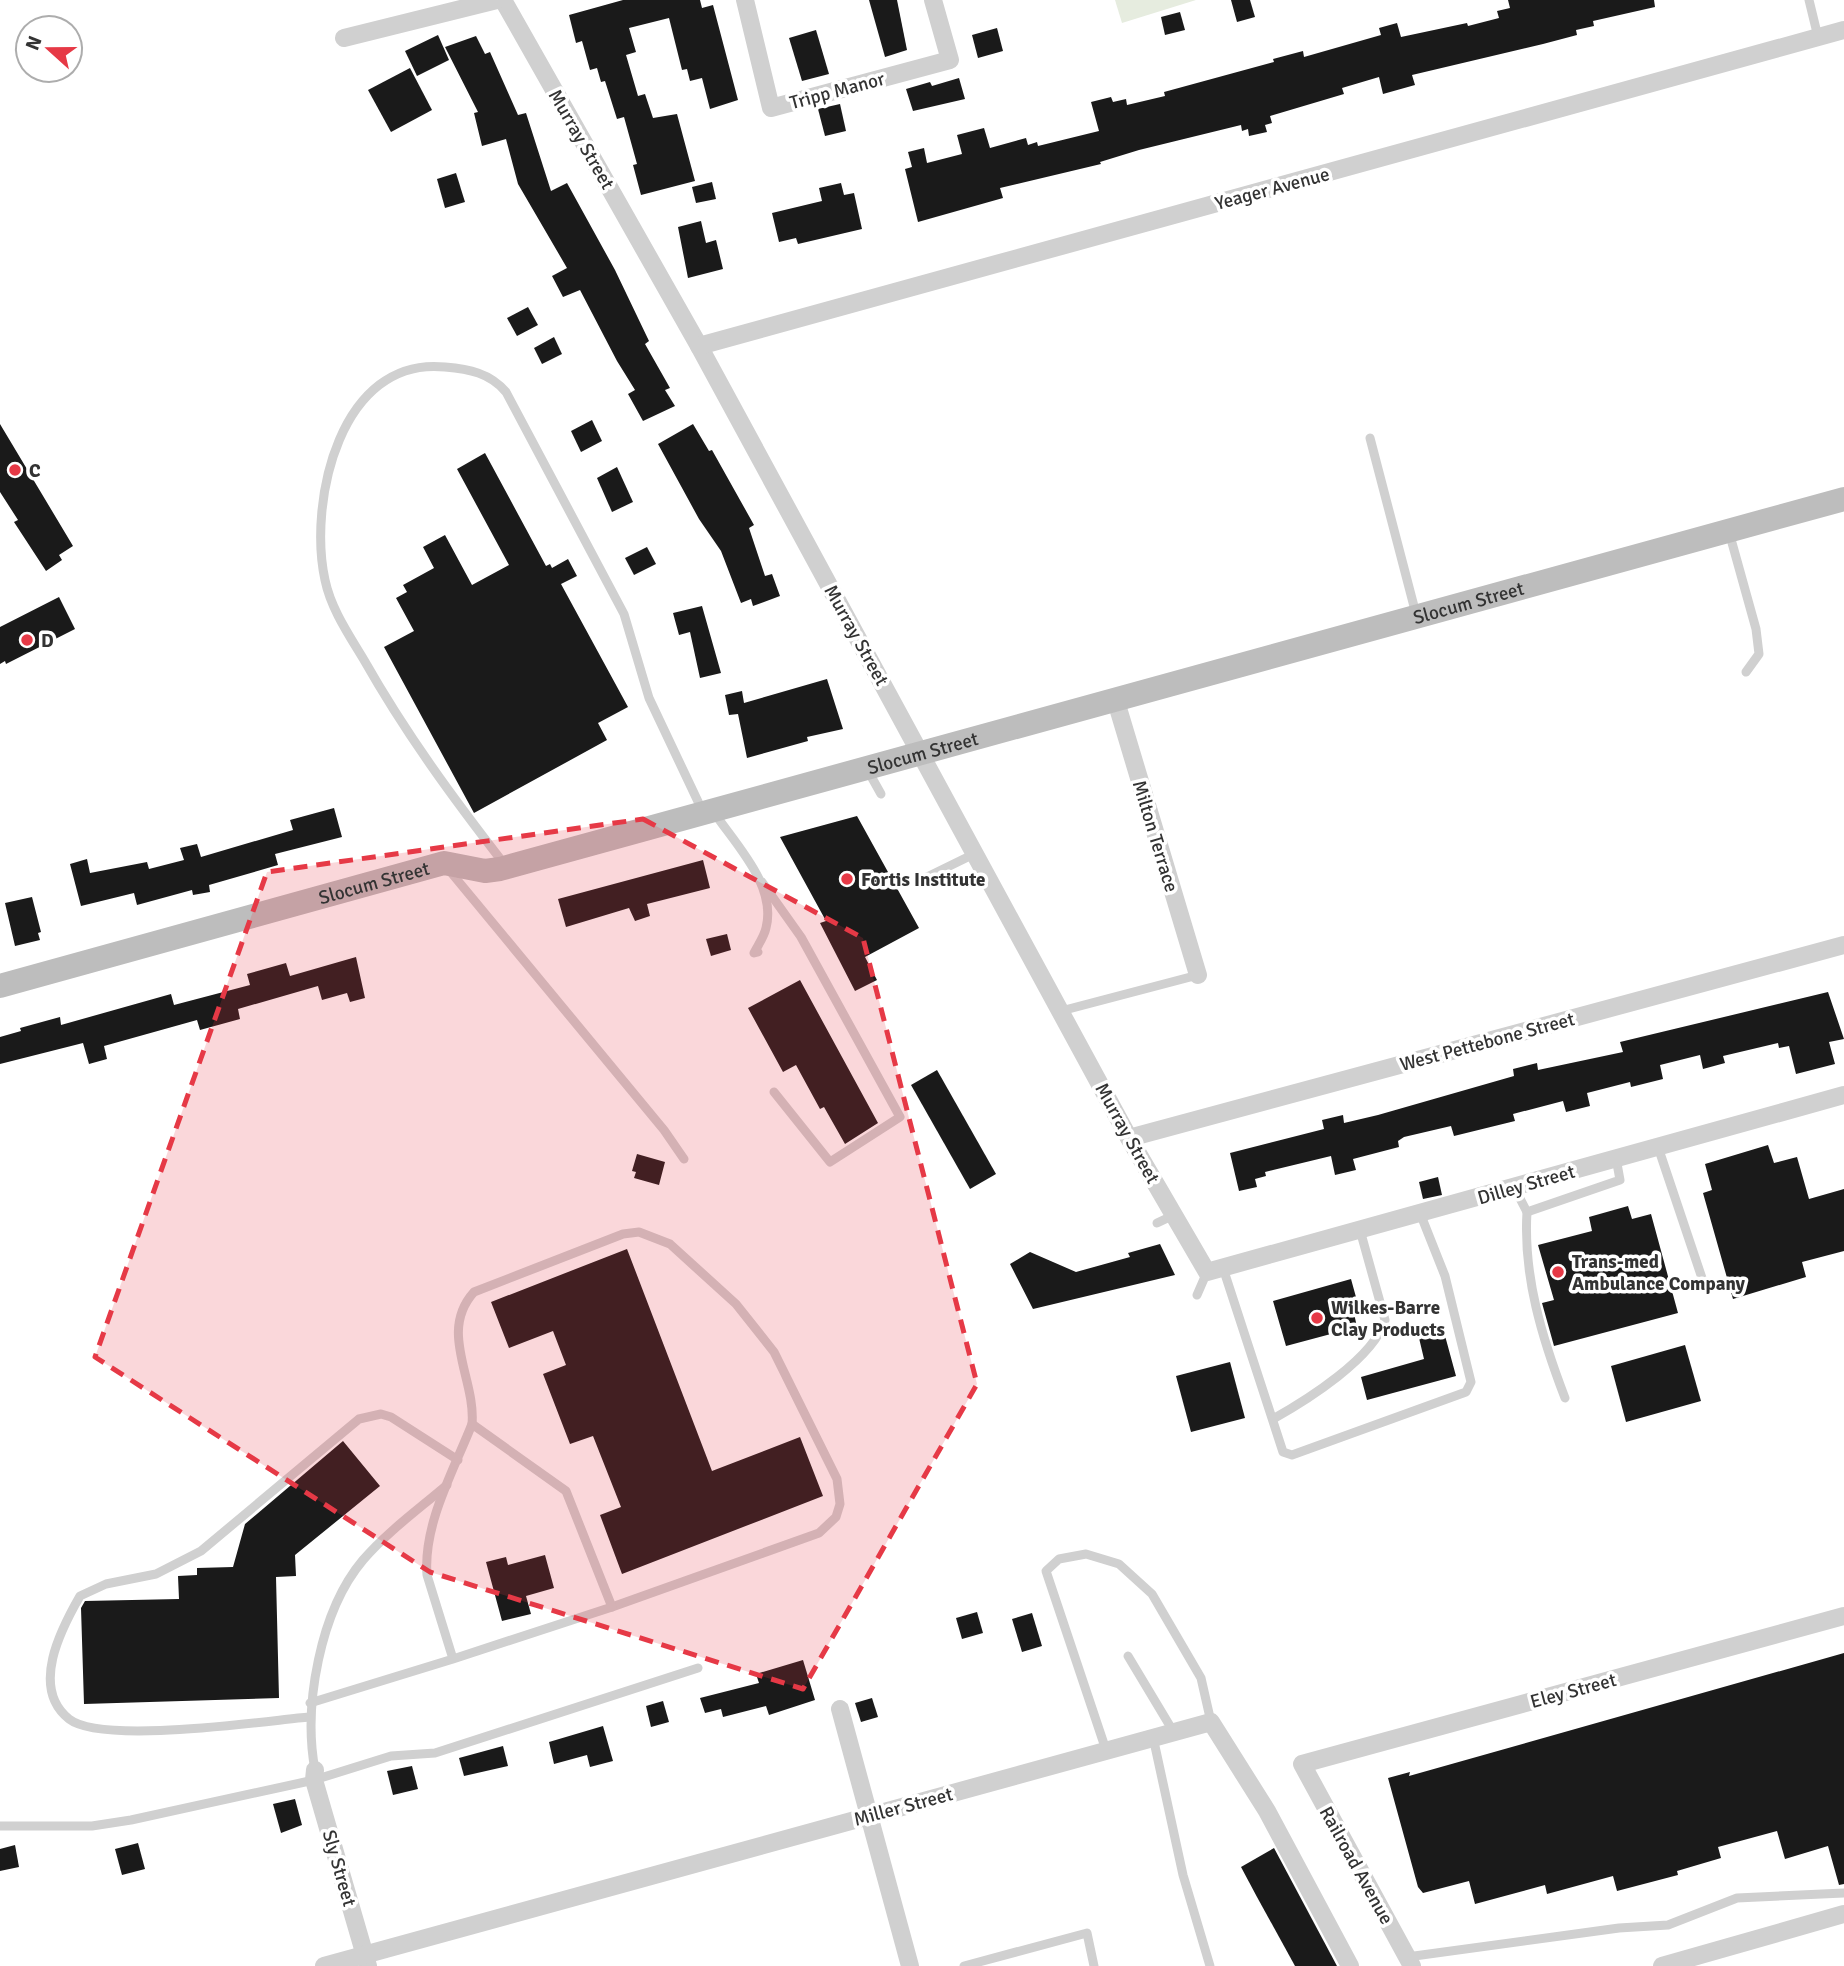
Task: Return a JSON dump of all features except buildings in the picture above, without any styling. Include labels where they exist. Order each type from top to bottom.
[{"type":"street","points":[[344,38],[497,0]]},
{"type":"street","name":"Murray Street","points":[[503,0],[699,346],[1129,1138],[1174,1215],[1215,1270]]},
{"type":"street","name":"Tripp Manor","points":[[745,0],[771,108],[950,60],[933,0]]},
{"type":"street","name":"Yeager Avenue","points":[[699,346],[1844,30]]},
{"type":"street","name":"Slocum Street","points":[[0,986],[444,863],[485,871],[506,866],[1844,499]]},
{"type":"street","name":"Milton Terrace","points":[[1115,698],[1198,975]]},
{"type":"street","name":"West Pettebone Street","points":[[1129,1138],[1844,944]]},
{"type":"street","name":"Dilley Street","points":[[1215,1270],[1844,1095]]},
{"type":"street","name":"Eley Street","points":[[1302,1764],[1844,1616]]},
{"type":"street","points":[[840,1709],[910,1966]]},
{"type":"street","points":[[1211,1722],[1267,1811],[1350,1966]]},
{"type":"street","name":"Miller Street","points":[[324,1966],[366,1960],[867,1815],[1211,1722]]},
{"type":"street","name":"Railroad Avenue","points":[[1302,1764],[1409,1962]]},
{"type":"street","name":"Sly Street","points":[[314,1775],[366,1960]]},
{"type":"street","points":[[1662,1966],[1844,1914]]},
{"type":"lane","points":[[1809,0],[1818,37]]},
{"type":"lane","points":[[506,866],[417,750],[342,624],[324,579],[320,544],[322,499],[342,433],[353,413],[375,388],[418,368],[437,366],[485,375],[496,381],[506,392],[624,614],[649,698],[707,811],[801,937],[900,1117],[830,1162],[774,1092]]},
{"type":"lane","points":[[1370,438],[1417,615]]},
{"type":"lane","points":[[1729,530],[1756,629],[1759,653],[1746,671]]},
{"type":"lane","points":[[866,767],[881,794]]},
{"type":"lane","points":[[927,877],[974,853]]},
{"type":"lane","points":[[444,863],[664,1130],[684,1159]]},
{"type":"lane","points":[[758,952],[754,953],[766,928],[766,897],[762,882]]},
{"type":"lane","points":[[1061,1011],[1198,975]]},
{"type":"lane","points":[[1658,1147],[1704,1287]]},
{"type":"lane","points":[[1527,1212],[1620,1180],[1616,1158]]},
{"type":"lane","points":[[1514,1187],[1527,1212],[1525,1247],[1544,1344],[1565,1398]]},
{"type":"lane","points":[[1215,1270],[1273,1419],[1283,1452],[1292,1455],[1466,1392],[1471,1382],[1446,1276],[1420,1213]]},
{"type":"lane","points":[[1157,1223],[1174,1215]]},
{"type":"lane","points":[[1273,1419],[1318,1394],[1381,1335],[1385,1320],[1360,1230]]},
{"type":"lane","points":[[310,1703],[453,1658],[612,1607],[818,1533],[836,1517],[840,1504],[837,1479],[774,1352],[737,1304],[670,1244],[639,1232],[623,1234],[474,1292],[467,1301],[457,1334],[473,1397],[472,1424],[435,1521],[426,1562],[426,1575],[453,1658]]},
{"type":"lane","points":[[1197,1295],[1215,1270]]},
{"type":"lane","points":[[309,1717],[163,1730],[120,1730],[80,1725],[62,1711],[53,1689],[51,1677],[56,1644],[80,1596],[106,1584],[156,1574],[201,1552],[359,1419],[381,1414],[391,1417],[458,1460]]},
{"type":"lane","points":[[472,1424],[566,1491],[612,1607]]},
{"type":"lane","points":[[314,1775],[310,1703],[327,1636],[348,1580],[383,1539],[449,1483]]},
{"type":"lane","points":[[1106,1750],[1046,1571],[1059,1559],[1086,1554],[1119,1564],[1152,1594],[1201,1678],[1211,1722]]},
{"type":"lane","points":[[1128,1656],[1173,1731]]},
{"type":"lane","points":[[0,1826],[106,1824],[391,1756],[435,1753],[698,1668]]},
{"type":"lane","points":[[1153,1737],[1183,1875],[1210,1966]]},
{"type":"lane","points":[[1409,1962],[1619,1928],[1668,1925],[1737,1898],[1844,1893]]},
{"type":"lane","points":[[964,1966],[1087,1933],[1094,1966]]},
{"type":"highlighted area","points":[[643,819],[863,938],[977,1384],[803,1689],[430,1572],[95,1357],[267,872]]},
{"type":"shaded area","points":[[1115,0],[1196,0],[1122,23]]},
{"type":"place","name":"C","points":[[15,470]]},
{"type":"place","name":"D","points":[[27,640]]},
{"type":"place","name":"Fortis Institute","points":[[847,879]]},
{"type":"place","name":"Trans-med Ambulance Company","points":[[1558,1272]]},
{"type":"place","name":"Wilkes-Barre Clay Products","points":[[1317,1318]]}]
